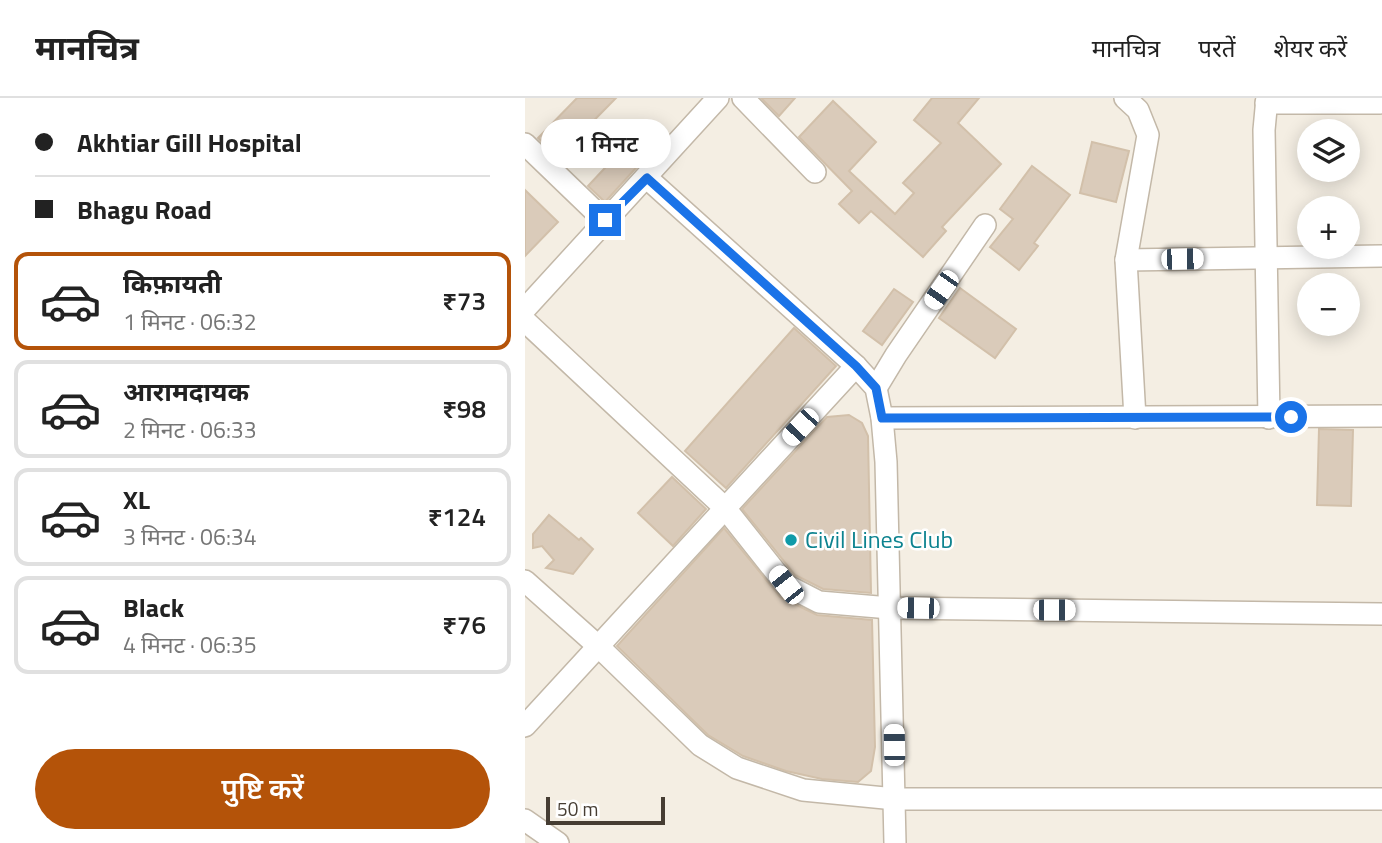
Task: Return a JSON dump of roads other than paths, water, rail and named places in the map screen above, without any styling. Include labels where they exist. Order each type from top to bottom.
[{"type":"street","points":[[525,309],[718,98]]},
{"type":"street","points":[[743,98],[815,172]]},
{"type":"street","points":[[1125,98],[1138,110],[1148,135],[1126,260],[1135,418]]},
{"type":"street","points":[[1269,418],[1265,258],[1266,101],[1380,103]]},
{"type":"street","points":[[525,144],[605,220]]},
{"type":"street","points":[[647,178],[856,366],[876,388],[886,462],[895,843]]},
{"type":"street","points":[[876,388],[985,225]]},
{"type":"street","points":[[1126,260],[1382,256]]},
{"type":"street","points":[[525,321],[725,508],[786,585],[819,602],[890,608],[1382,614]]},
{"type":"street","points":[[525,726],[856,366]]},
{"type":"street","points":[[882,418],[1382,416]]},
{"type":"street","points":[[525,581],[598,646],[700,745],[737,768],[803,790],[895,799],[1382,799]]},
{"type":"street","points":[[525,820],[558,843]]},
{"type":"place","name":"Civil Lines Club","points":[[791,540]]}]
